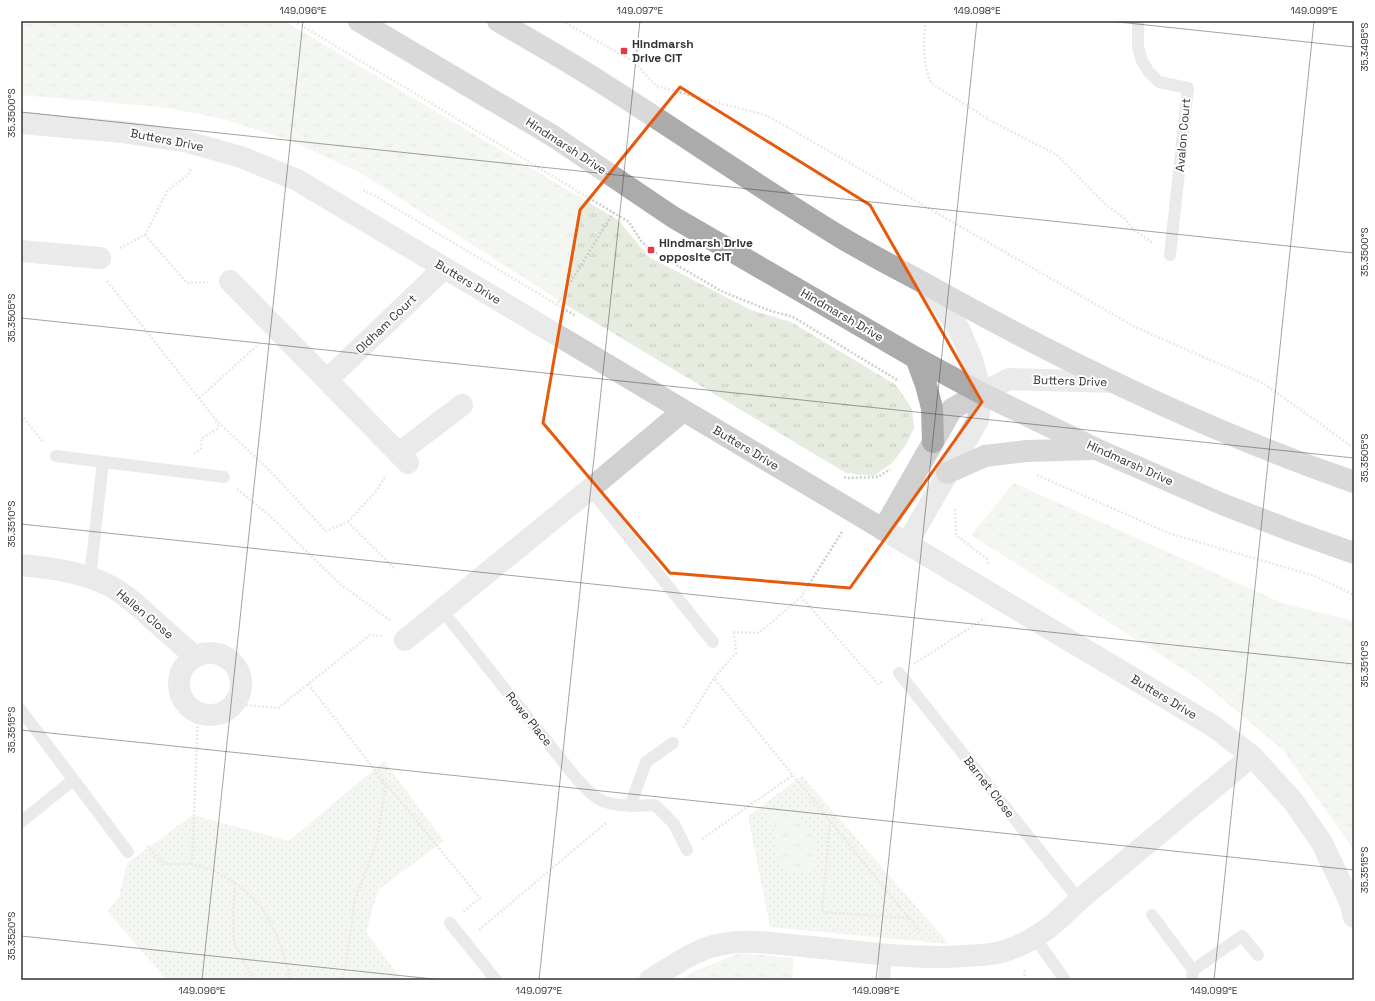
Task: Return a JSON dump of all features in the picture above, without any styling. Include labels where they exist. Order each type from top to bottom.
[{"type":"main road","name":"Hindmarsh Drive","points":[[359,21],[553,136],[673,217],[916,358],[981,393],[1096,448],[1222,504],[1292,531],[1354,552]]},
{"type":"main road","points":[[498,21],[590,75],[844,239],[1009,330],[1114,382],[1241,440],[1302,464],[1354,482]]},
{"type":"main road","points":[[916,358],[926,385],[932,408],[933,442]]},
{"type":"main road","points":[[947,473],[985,456],[1026,451],[1096,448]]},
{"type":"street","name":"Butters Drive","points":[[21,123],[123,132],[184,141],[241,157],[297,180],[1212,726],[1252,756],[1293,801],[1322,843],[1351,904],[1354,917]]},
{"type":"street","points":[[21,251],[100,258]]},
{"type":"street","name":"Oldham Court","points":[[327,380],[444,268]]},
{"type":"street","points":[[230,281],[404,458],[462,405]]},
{"type":"street","points":[[907,544],[978,420],[981,393],[972,358],[959,329],[929,286]]},
{"type":"street","name":"Butters Drive","points":[[883,530],[952,409],[1009,379],[1114,382]]},
{"type":"street","points":[[408,637],[590,489],[683,410]]},
{"type":"street","name":"Hallen Close","points":[[21,569],[47,568],[90,577],[110,586],[128,598],[195,657]]},
{"type":"street","points":[[205,654],[216,654],[226,658],[234,664],[239,674],[241,684],[239,694],[234,704],[218,714],[208,715],[198,713],[189,708],[179,691],[181,671],[187,663],[195,657],[205,654]]},
{"type":"street","points":[[650,980],[699,951],[723,944],[759,942],[941,958],[980,955],[1010,950],[1034,938],[1056,923],[1079,900],[1252,756]]},
{"type":"lane","name":"Avalon Court","points":[[1138,21],[1138,47],[1142,61],[1149,72],[1159,82],[1188,88],[1170,255]]},
{"type":"lane","points":[[56,456],[224,477]]},
{"type":"lane","points":[[90,577],[102,462]]},
{"type":"lane","points":[[590,489],[713,642]]},
{"type":"lane","name":"Rowe Place","points":[[442,610],[576,778],[597,799],[630,806],[655,805],[674,824],[687,850]]},
{"type":"lane","name":"Barnet Close","points":[[899,673],[1079,900]]},
{"type":"lane","points":[[21,710],[128,852]]},
{"type":"lane","points":[[630,806],[646,762],[673,743]]},
{"type":"lane","points":[[21,822],[73,780]]},
{"type":"lane","points":[[1152,915],[1192,975],[1242,936],[1258,955]]},
{"type":"lane","points":[[450,923],[496,980]]},
{"type":"lane","points":[[1034,938],[1066,980]]},
{"type":"lane","points":[[884,980],[886,954]]},
{"type":"path","points":[[294,21],[629,222],[641,242],[651,250],[721,291],[768,310],[793,317],[901,382]]},
{"type":"path","points":[[562,21],[634,62],[656,86],[768,116],[1137,328],[1263,383],[1354,448]]},
{"type":"path","points":[[926,21],[924,59],[927,74],[932,83],[991,120],[1057,155],[1105,204],[1124,218],[1135,231],[1170,255]]},
{"type":"path","points":[[188,174],[168,190],[145,235],[100,258],[107,283],[216,420],[270,471],[326,531],[348,522],[377,490]]},
{"type":"path","points":[[556,305],[613,213]]},
{"type":"path","points":[[145,235],[188,283],[230,281]]},
{"type":"path","points":[[199,398],[276,328]]},
{"type":"path","points":[[21,415],[56,456]]},
{"type":"path","points":[[201,449],[201,439],[217,429],[218,426],[216,420]]},
{"type":"path","points":[[841,475],[846,478],[878,477],[896,464]]},
{"type":"path","points":[[1034,474],[1171,534],[1315,576],[1354,595]]},
{"type":"path","points":[[224,477],[269,515],[340,584],[408,637]]},
{"type":"path","points":[[955,507],[956,535],[987,559],[990,565]]},
{"type":"path","points":[[713,642],[734,632],[759,633],[801,597],[854,512]]},
{"type":"path","points":[[348,522],[394,568]]},
{"type":"path","points":[[801,597],[878,684],[899,673],[1007,604]]},
{"type":"path","points":[[673,743],[714,678],[736,653],[734,632]]},
{"type":"path","points":[[234,704],[278,708],[370,635],[408,637]]},
{"type":"path","points":[[714,678],[941,958]]},
{"type":"path","points":[[308,684],[381,778],[480,898],[450,923]]},
{"type":"path","points":[[192,864],[198,713]]},
{"type":"path","points":[[687,850],[793,775]]},
{"type":"path","points":[[342,980],[346,965],[355,899],[376,842],[385,792],[381,778]]},
{"type":"path","points":[[465,942],[617,814],[613,803]]},
{"type":"path","points":[[830,821],[822,912],[909,918]]},
{"type":"path","points":[[164,864],[192,864],[215,871],[241,887],[261,906],[272,925],[282,949],[291,980]]},
{"type":"path","points":[[235,883],[233,912],[234,942],[254,980]]},
{"type":"highlighted area","points":[[680,87],[870,205],[982,402],[850,588],[670,573],[543,423],[580,210]]},
{"type":"green space","points":[[21,21],[284,21],[618,220],[649,257],[751,310],[791,322],[896,385],[912,409],[914,428],[906,445],[892,463],[874,476],[846,473],[563,303],[359,172],[289,140],[220,118],[161,107],[21,95]]},
{"type":"green space","points":[[1014,483],[1282,603],[1354,621],[1354,850],[1283,750],[1200,680],[971,535]]},
{"type":"green space","points":[[384,761],[444,841],[378,890],[366,932],[402,980],[167,980],[107,911],[119,897],[127,863],[193,815],[289,841]]},
{"type":"green space","points":[[802,776],[949,944],[770,927],[748,816]]},
{"type":"green space","points":[[788,811],[810,829],[814,839],[818,856],[807,873],[787,872],[777,854],[772,816]]},
{"type":"green space","points":[[740,953],[794,958],[792,980],[682,980],[695,971]]},
{"type":"place","name":"Hindmarsh Drive CIT","points":[[624,51]]},
{"type":"place","name":"Hindmarsh Drive opposite CIT","points":[[651,250]]}]
